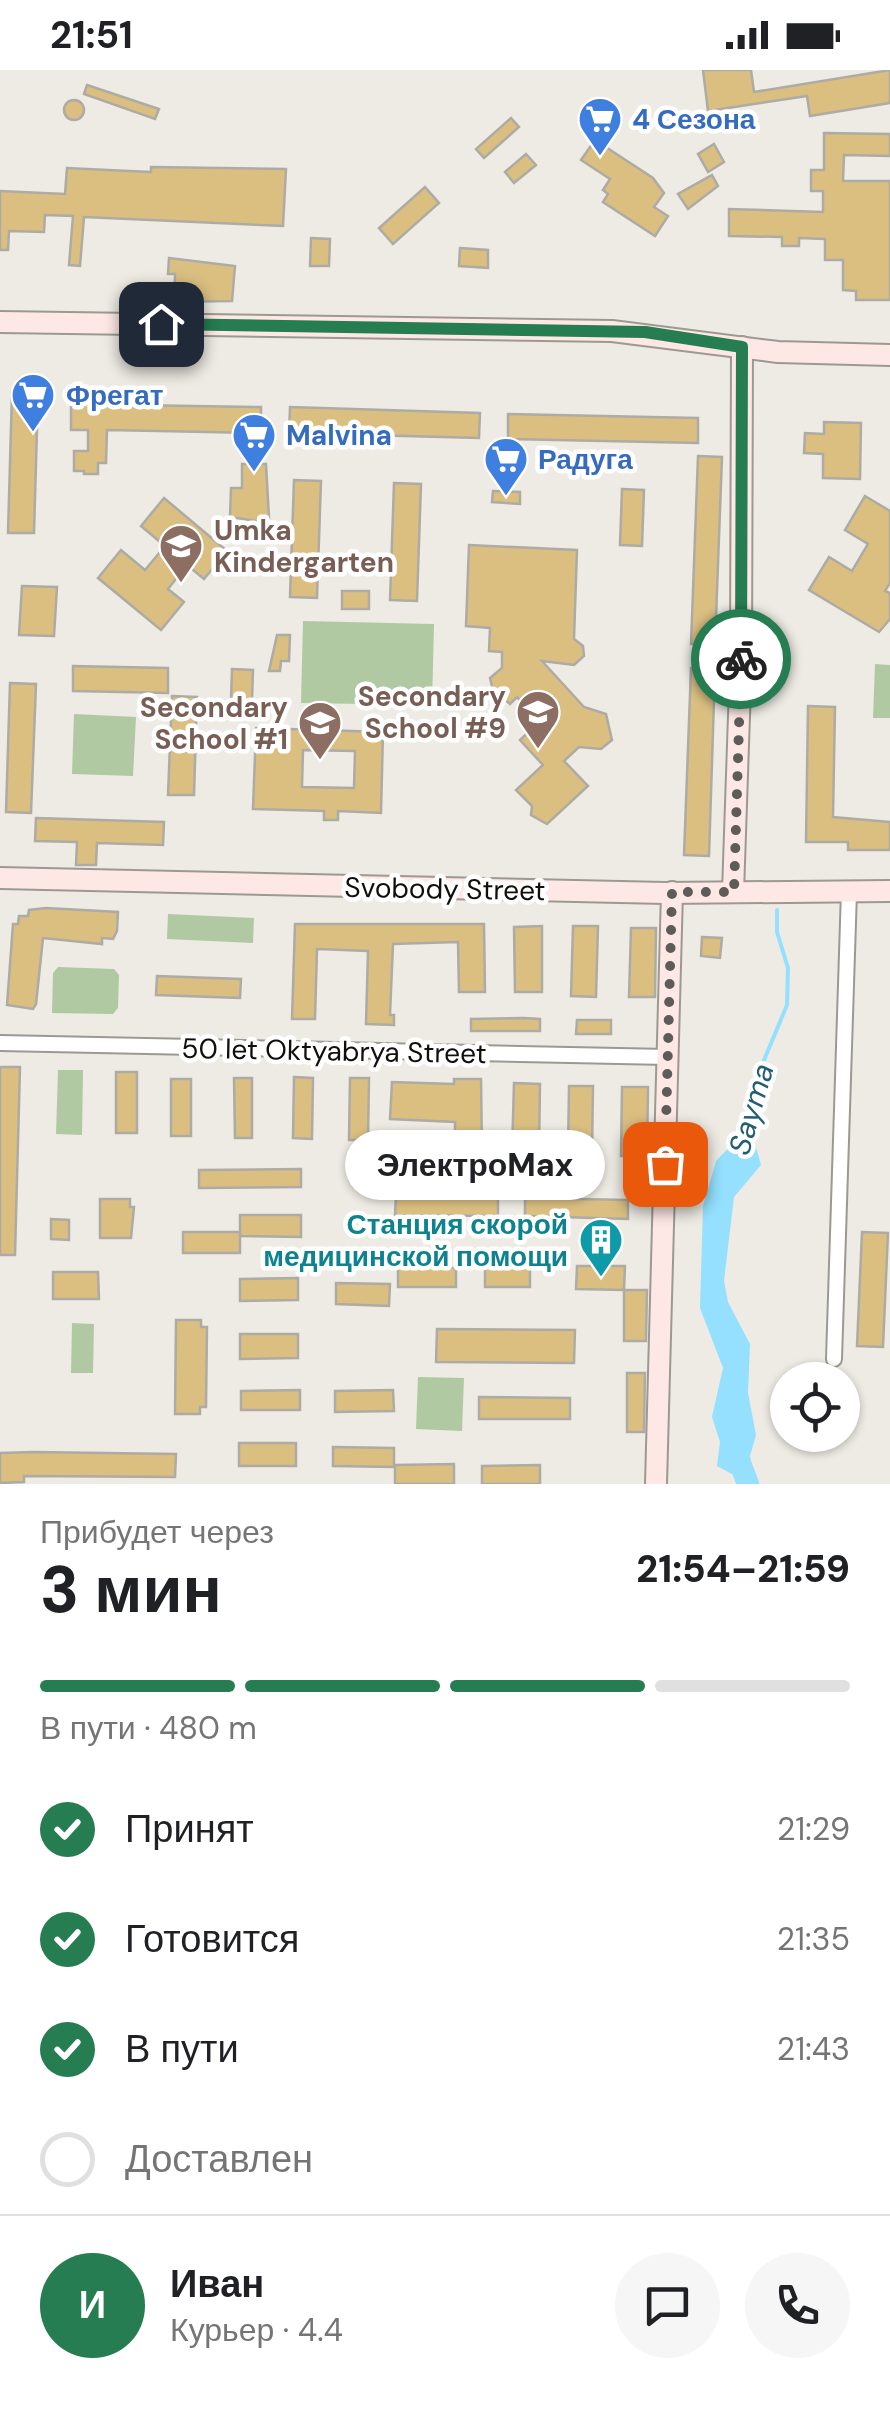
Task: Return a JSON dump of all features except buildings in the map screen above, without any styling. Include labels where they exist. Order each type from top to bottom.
[{"type":"street","points":[[0,322],[612,331],[742,347],[890,355]]},
{"type":"street","points":[[734,892],[741,657],[742,347]]},
{"type":"street","name":"Svobody Street","points":[[0,878],[672,892],[890,891]]},
{"type":"street","points":[[834,1359],[849,891]]},
{"type":"street","points":[[656,1484],[672,892]]},
{"type":"street","name":"50 let Oktyabrya Street","points":[[0,1043],[668,1057]]},
{"type":"green space","points":[[303,621],[434,624],[432,705],[301,703]]},
{"type":"green space","points":[[875,664],[890,665],[890,718],[873,718]]},
{"type":"green space","points":[[74,714],[136,717],[133,776],[72,774]]},
{"type":"green space","points":[[168,914],[254,918],[253,943],[167,939]]},
{"type":"green space","points":[[58,967],[114,969],[119,975],[118,1008],[113,1014],[52,1013],[53,973]]},
{"type":"green space","points":[[58,1070],[83,1070],[82,1135],[56,1134]]},
{"type":"green space","points":[[72,1323],[94,1324],[93,1373],[71,1373]]},
{"type":"green space","points":[[418,1377],[464,1378],[462,1431],[416,1429]]},
{"type":"water","points":[[750,1126],[761,1165],[734,1197],[724,1281],[728,1302],[750,1344],[748,1393],[756,1435],[750,1456],[753,1474],[743,1480],[717,1466],[720,1442],[712,1417],[723,1368],[700,1308],[703,1206],[716,1161]]},
{"type":"waterway","name":"Sayma","points":[[750,1126],[762,1065],[787,1005],[788,968],[777,932],[777,910]]},
{"type":"waterway","name":"Sayma","points":[[735,1450],[748,1484]]},
{"type":"way so far","points":[[665,1164],[672,892],[734,892],[741,659]]},
{"type":"place","name":"4 Сезона","points":[[600,157]]},
{"type":"place","name":"Фрегат","points":[[33,433]]},
{"type":"place","name":"Malvina","points":[[254,473]]},
{"type":"place","name":"Радуга","points":[[506,497]]},
{"type":"place","name":"Umka Kindergarten","points":[[181,584]]},
{"type":"place","name":"Secondary School #9","points":[[538,750]]},
{"type":"place","name":"Secondary School #1","points":[[320,761]]},
{"type":"place","name":"ЭлектроMax","points":[[665,1164]]},
{"type":"place","name":"Станция скорой медицинской помощи","points":[[601,1278]]},
{"type":"route","points":[[161,324],[645,332],[742,347],[741,659]]}]
